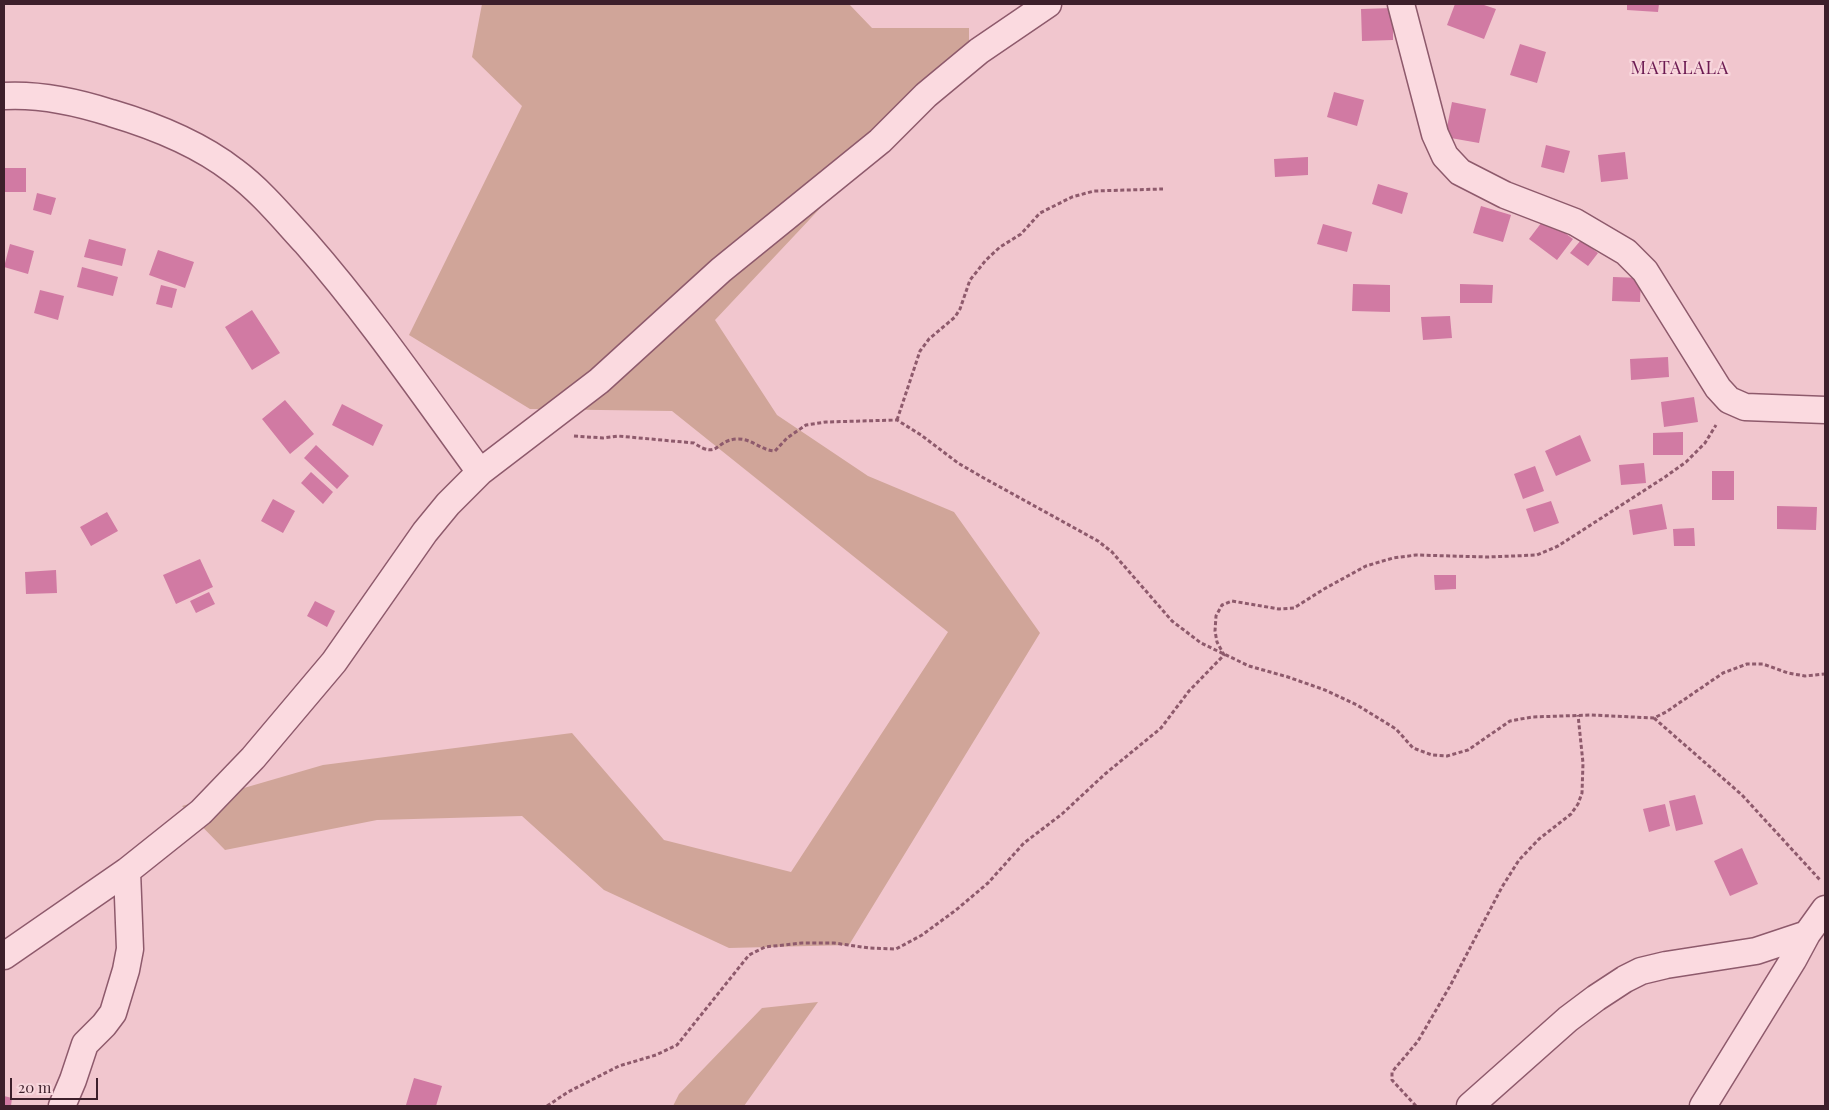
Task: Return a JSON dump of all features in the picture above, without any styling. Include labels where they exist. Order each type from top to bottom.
[{"type":"street","points":[[4,956],[127,871],[201,812],[259,752],[334,662],[425,532],[448,504],[480,472],[599,381],[721,270],[880,141],[926,95],[979,51],[1048,4]]},
{"type":"street","points":[[1401,4],[1435,134],[1446,156],[1460,172],[1505,195],[1574,222],[1626,252],[1645,271],[1718,388],[1729,400],[1745,407],[1825,410]]},
{"type":"street","points":[[4,96],[41,97],[70,102],[136,120],[202,149],[234,171],[265,197],[343,287],[480,472]]},
{"type":"street","points":[[62,1106],[85,1044],[113,1013],[126,970],[130,950],[127,871]]},
{"type":"street","points":[[1703,1106],[1807,934],[1825,909]]},
{"type":"street","points":[[1470,1106],[1568,1018],[1625,979],[1641,971],[1666,965],[1756,951],[1807,934]]},
{"type":"path","points":[[897,420],[920,351],[929,339],[955,317],[960,309],[970,280],[986,260],[1000,247],[1021,234],[1040,213],[1072,197],[1094,191],[1163,190]]},
{"type":"path","points":[[1224,655],[1217,642],[1215,631],[1216,616],[1222,606],[1232,601],[1280,609],[1294,608],[1324,588],[1366,566],[1393,558],[1416,555],[1514,557],[1537,555],[1558,546],[1657,483],[1686,462],[1705,443],[1729,400]]},
{"type":"path","points":[[573,436],[603,438],[618,436],[694,443],[704,449],[713,450],[730,440],[741,439],[768,451],[775,451],[788,438],[806,425],[826,422],[897,420],[921,435],[958,463],[1098,541],[1112,552],[1172,621],[1201,643],[1249,666],[1325,690],[1357,704],[1396,729],[1413,748],[1432,755],[1447,756],[1468,750],[1510,721],[1532,717],[1578,715],[1654,718],[1666,712],[1723,673],[1747,664],[1762,664],[1788,673],[1805,676],[1825,674]]},
{"type":"path","points":[[547,1106],[568,1092],[619,1066],[656,1055],[677,1045],[749,955],[766,947],[802,943],[834,943],[869,948],[896,949],[922,936],[988,883],[1024,843],[1062,814],[1161,728],[1189,692],[1224,655]]},
{"type":"path","points":[[1416,1106],[1392,1080],[1392,1072],[1418,1041],[1450,986],[1502,887],[1519,860],[1539,839],[1571,814],[1578,804],[1582,793],[1583,763],[1578,715]]},
{"type":"path","points":[[1654,718],[1742,795],[1825,886]]},
{"type":"shaded area","points":[[482,4],[849,4],[872,28],[969,28],[969,50],[715,320],[777,415],[868,476],[954,512],[1040,633],[849,945],[729,948],[604,890],[522,816],[377,820],[225,850],[182,806],[323,765],[572,733],[664,840],[791,872],[948,632],[672,411],[530,409],[409,335],[522,106],[472,57]]},
{"type":"shaded area","points":[[818,1002],[744,1106],[673,1106],[679,1094],[762,1008]]},
{"type":"building","points":[[1455,4],[1481,4],[1496,9],[1484,39],[1447,25]]},
{"type":"building","points":[[1627,4],[1659,4],[1658,12],[1627,10]]},
{"type":"building","points":[[1393,8],[1393,40],[1362,41],[1361,9]]},
{"type":"building","points":[[1520,44],[1546,52],[1537,83],[1510,75]]},
{"type":"building","points":[[1334,92],[1364,100],[1357,126],[1327,117]]},
{"type":"building","points":[[1452,102],[1486,109],[1479,143],[1445,137]]},
{"type":"building","points":[[1546,145],[1570,151],[1564,173],[1541,167]]},
{"type":"building","points":[[1625,152],[1628,179],[1601,182],[1598,155]]},
{"type":"building","points":[[1308,157],[1308,175],[1275,177],[1274,159]]},
{"type":"building","points":[[4,168],[26,168],[26,192],[4,192]]},
{"type":"building","points":[[1378,184],[1408,193],[1402,214],[1372,204]]},
{"type":"building","points":[[37,193],[56,198],[51,215],[33,210]]},
{"type":"building","points":[[1481,206],[1511,215],[1503,242],[1473,233]]},
{"type":"building","points":[[1545,218],[1573,239],[1557,260],[1529,239]]},
{"type":"building","points":[[1323,224],[1352,232],[1347,252],[1317,244]]},
{"type":"building","points":[[89,239],[126,249],[122,266],[84,257]]},
{"type":"building","points":[[1581,240],[1598,253],[1588,266],[1570,253]]},
{"type":"building","points":[[10,244],[34,251],[28,274],[4,267]]},
{"type":"building","points":[[158,250],[194,262],[185,288],[149,275]]},
{"type":"building","points":[[82,267],[118,277],[113,296],[77,287]]},
{"type":"building","points":[[1613,277],[1641,278],[1640,302],[1612,301]]},
{"type":"building","points":[[1353,284],[1390,285],[1390,312],[1352,311]]},
{"type":"building","points":[[1460,284],[1493,285],[1492,303],[1460,303]]},
{"type":"building","points":[[161,285],[177,289],[172,308],[156,304]]},
{"type":"building","points":[[40,290],[64,296],[58,320],[34,313]]},
{"type":"building","points":[[252,310],[280,353],[252,370],[225,327]]},
{"type":"building","points":[[1450,316],[1452,338],[1423,340],[1421,317]]},
{"type":"building","points":[[1668,357],[1669,377],[1631,380],[1630,359]]},
{"type":"building","points":[[1694,397],[1698,422],[1664,427],[1661,402]]},
{"type":"building","points":[[285,400],[314,434],[290,454],[262,419]]},
{"type":"building","points":[[342,404],[383,425],[373,446],[332,425]]},
{"type":"building","points":[[1683,432],[1683,455],[1653,455],[1653,433]]},
{"type":"building","points":[[1580,435],[1591,461],[1556,476],[1545,451]]},
{"type":"building","points":[[316,445],[349,476],[337,489],[304,458]]},
{"type":"building","points":[[1644,463],[1646,483],[1621,485],[1619,465]]},
{"type":"building","points":[[1535,466],[1544,491],[1523,499],[1514,474]]},
{"type":"building","points":[[1712,471],[1734,471],[1734,500],[1712,500]]},
{"type":"building","points":[[311,472],[333,492],[323,504],[301,483]]},
{"type":"building","points":[[273,499],[295,511],[283,533],[261,521]]},
{"type":"building","points":[[1551,501],[1559,523],[1534,532],[1526,509]]},
{"type":"building","points":[[1662,504],[1667,529],[1633,535],[1629,510]]},
{"type":"building","points":[[1777,506],[1817,507],[1816,530],[1777,529]]},
{"type":"building","points":[[107,512],[118,531],[91,546],[80,527]]},
{"type":"building","points":[[1694,528],[1695,546],[1674,546],[1673,529]]},
{"type":"building","points":[[200,559],[213,587],[176,604],[163,575]]},
{"type":"building","points":[[56,570],[57,593],[26,594],[25,572]]},
{"type":"building","points":[[1434,575],[1456,575],[1456,589],[1435,590]]},
{"type":"building","points":[[209,592],[215,604],[196,613],[190,601]]},
{"type":"building","points":[[315,601],[335,611],[327,627],[307,616]]},
{"type":"building","points":[[1695,795],[1703,824],[1676,831],[1669,801]]},
{"type":"building","points":[[1665,804],[1670,826],[1649,832],[1643,809]]},
{"type":"building","points":[[1742,848],[1758,884],[1730,896],[1714,861]]},
{"type":"building","points":[[414,1078],[442,1086],[436,1106],[406,1105]]},
{"type":"building","points":[[4,1096],[12,1098],[11,1106],[4,1106]]},
{"type":"district","name":"MATALALA","points":[[1680,68]]}]
